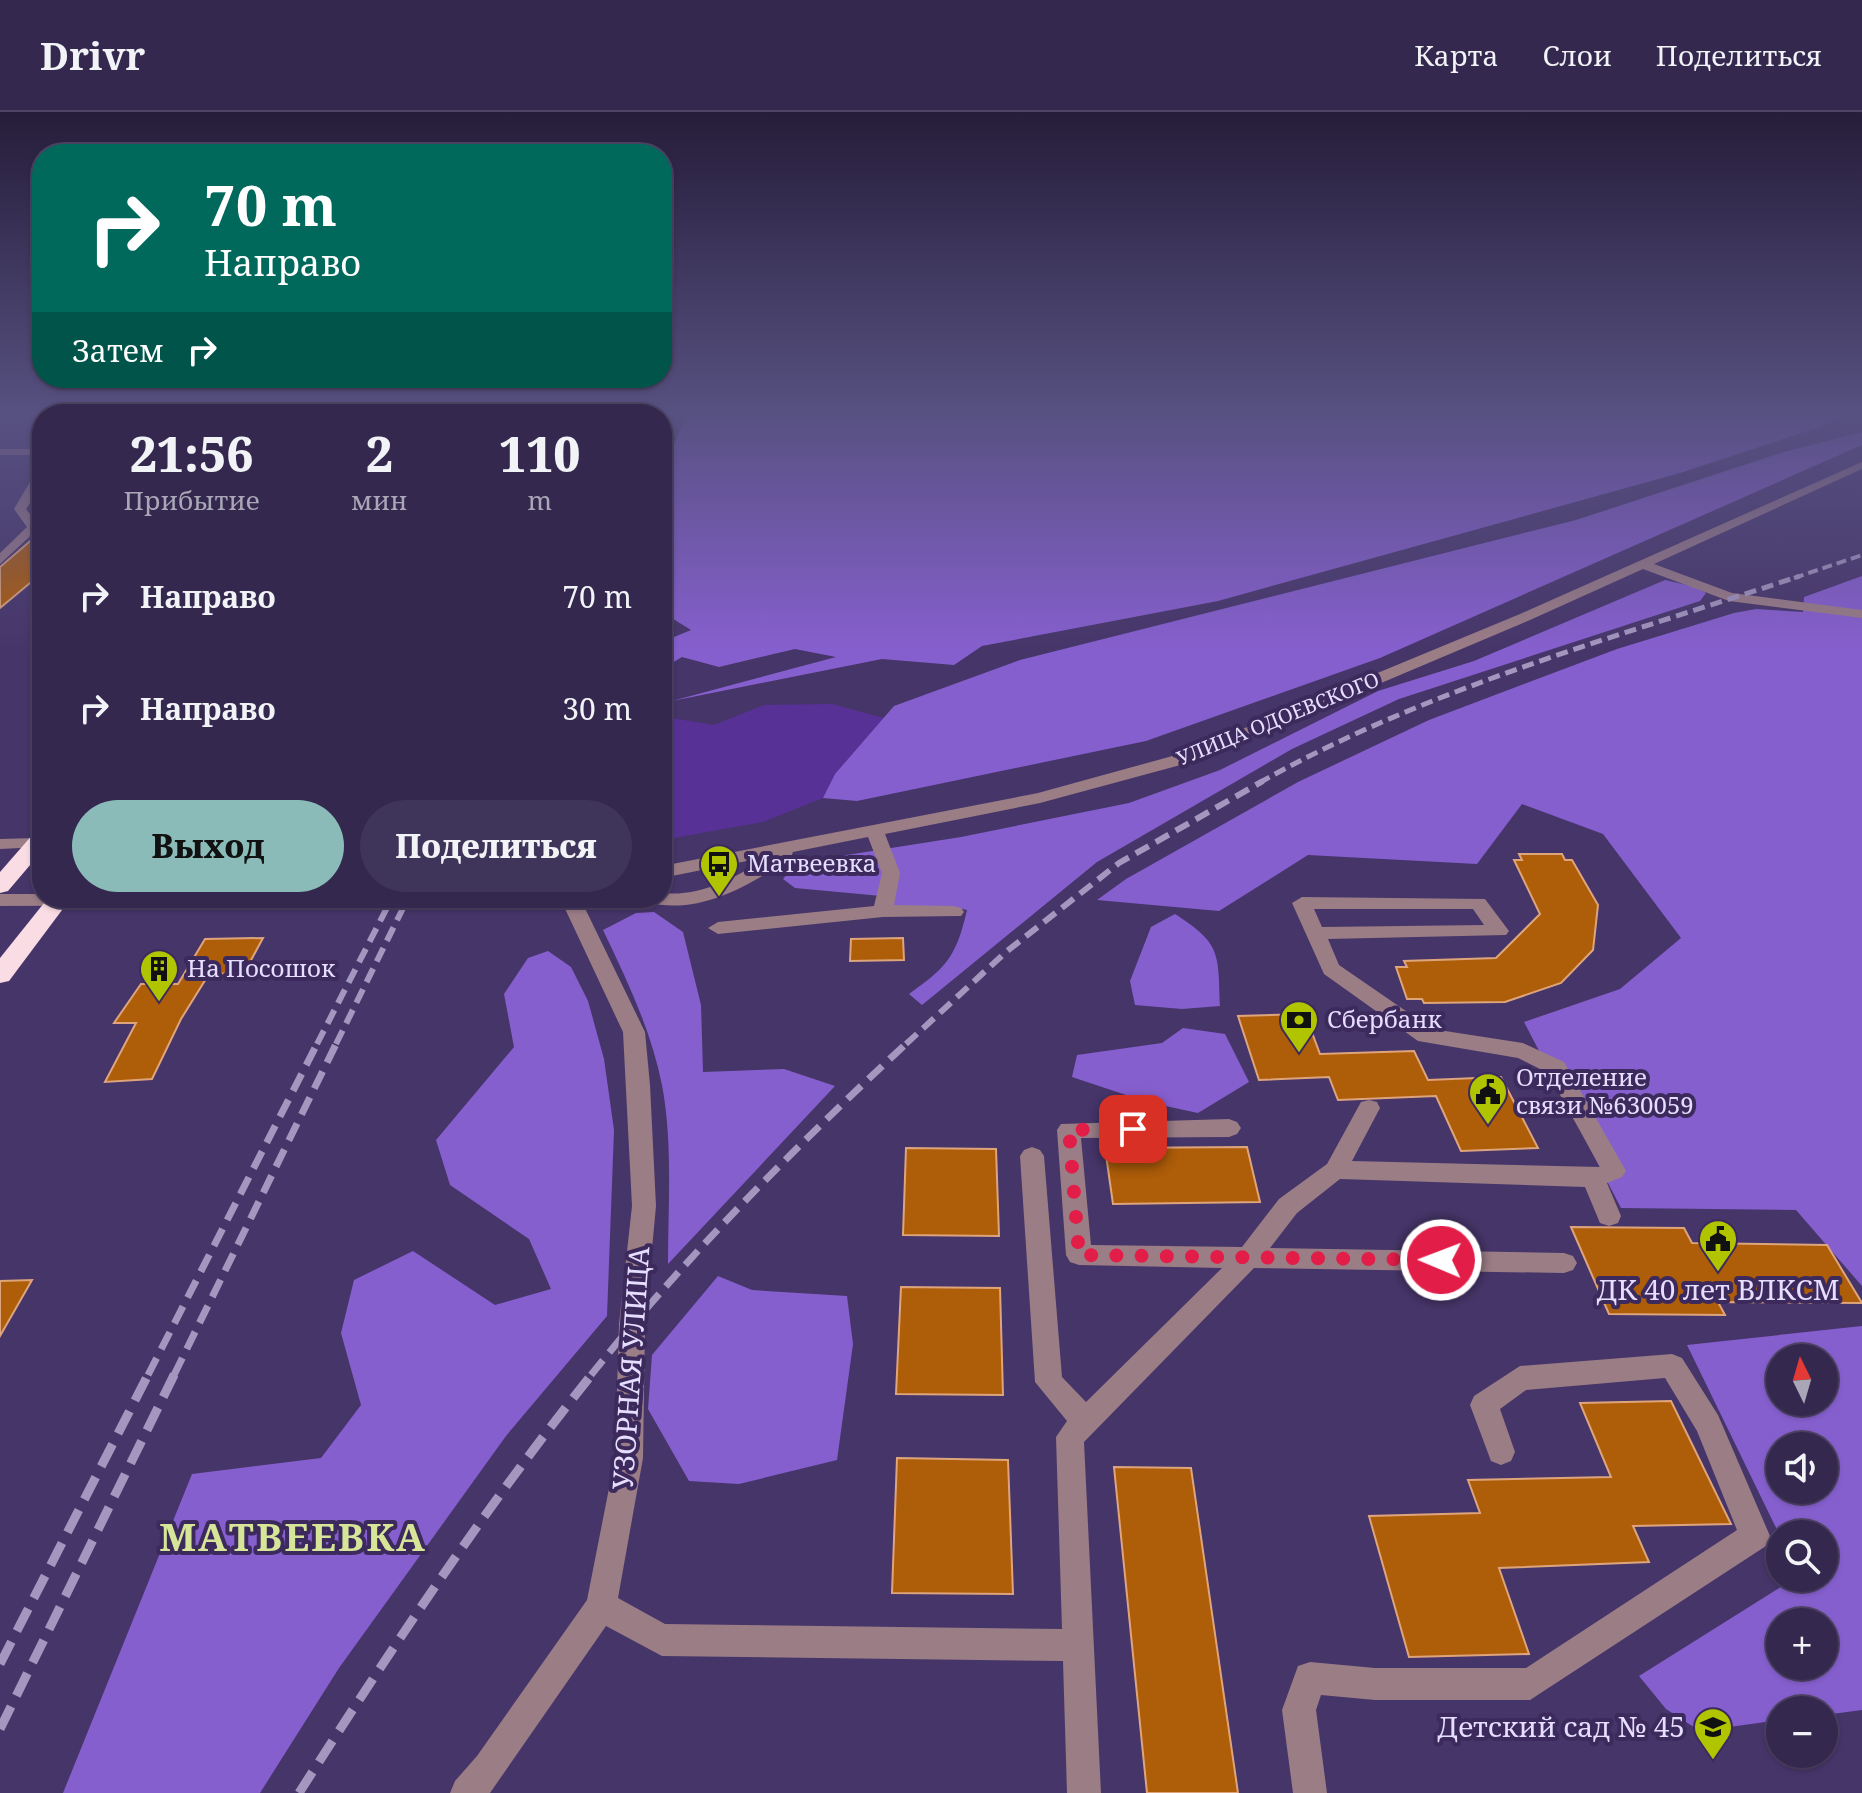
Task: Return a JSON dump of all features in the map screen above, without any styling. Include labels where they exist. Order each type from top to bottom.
[{"type":"highway","points":[[0,886],[32,849]]},
{"type":"highway","points":[[0,975],[52,908]]},
{"type":"street","points":[[29,493],[20,509],[32,524]]},
{"type":"street","name":"УЛИЦА ОДОЕВСКОГО","points":[[672,870],[1040,798],[1193,756],[1525,617],[1798,493]]},
{"type":"street","points":[[0,560],[32,529]]},
{"type":"street","points":[[1640,563],[1729,597],[1862,614]]},
{"type":"street","points":[[875,831],[891,873],[883,911]]},
{"type":"street","points":[[0,844],[32,841]]},
{"type":"street","points":[[672,899],[691,900],[716,892],[760,869],[794,846]]},
{"type":"street","points":[[0,900],[32,899]]},
{"type":"street","points":[[1316,933],[1499,931],[1478,903],[1302,903],[1331,969],[1426,1036],[1523,1051],[1556,1068],[1614,1171],[1593,1178],[1335,1170]]},
{"type":"street","name":"УЗОРНАЯ УЛИЦА","points":[[575,908],[634,1032],[644,1206],[632,1324],[629,1458],[601,1606]]},
{"type":"street","points":[[718,928],[883,911],[954,912]]},
{"type":"street","points":[[1084,1793],[1070,1437],[1250,1256],[1288,1206],[1335,1170],[1369,1108]]},
{"type":"street","points":[[1229,1128],[1069,1130],[1079,1255],[1564,1263]]},
{"type":"street","points":[[1032,1156],[1049,1382],[1086,1421]]},
{"type":"street","points":[[1593,1178],[1609,1216]]},
{"type":"street","points":[[1310,1793],[1299,1710],[1310,1678],[1375,1684],[1530,1684],[1755,1536],[1708,1424],[1672,1366],[1520,1378],[1484,1405],[1501,1452]]},
{"type":"street","points":[[467,1793],[489,1768],[601,1606],[662,1640],[1079,1645]]},
{"type":"shaded area","points":[[672,493],[1606,493],[1218,601],[982,646],[954,665],[882,659],[672,701],[836,657],[795,649],[719,667],[682,657],[672,663],[672,638],[691,630],[672,618]]},
{"type":"shaded area","points":[[1657,493],[1752,493],[1380,658],[1146,741],[857,801],[823,798],[835,774],[894,706],[1020,660],[1576,520]]},
{"type":"shaded area","points":[[1862,576],[1862,1286],[1796,1210],[1621,1208],[1524,1022],[1620,989],[1681,938],[1603,834],[1522,804],[1477,864],[1308,855],[1219,911],[1097,900],[1126,879],[1298,782],[1429,720],[1617,649],[1734,613],[1756,609],[1803,612],[1804,597]]},
{"type":"shaded area","points":[[1665,580],[1696,587],[1706,593],[1700,601],[1399,699],[1292,749],[1097,862],[922,1005],[909,994],[948,960],[959,939],[967,910],[947,906],[894,909],[892,897],[795,888],[783,879],[796,863],[961,837],[1129,803],[1220,770],[1378,691],[1474,661]]},
{"type":"shaded area","points":[[832,704],[884,718],[835,774],[823,798],[763,822],[672,838],[672,718],[714,725],[764,705]]},
{"type":"shaded area","points":[[654,912],[683,932],[701,1005],[703,1072],[784,1069],[835,1086],[668,1264],[669,1152],[662,1085],[645,1025],[603,930],[636,913]]},
{"type":"shaded area","points":[[1175,914],[1202,934],[1214,952],[1219,974],[1220,1006],[1182,1009],[1135,1005],[1130,981],[1151,927]]},
{"type":"shaded area","points":[[548,951],[571,967],[588,1001],[604,1059],[614,1130],[607,1316],[506,1436],[339,1668],[260,1793],[63,1793],[192,1474],[321,1458],[361,1405],[341,1333],[354,1280],[413,1251],[495,1305],[551,1289],[529,1239],[450,1185],[436,1140],[514,1047],[504,994],[528,958]]},
{"type":"shaded area","points":[[1183,1028],[1225,1034],[1249,1082],[1198,1113],[1147,1102],[1072,1077],[1077,1055],[1162,1043]]},
{"type":"shaded area","points":[[718,1276],[752,1290],[847,1296],[853,1344],[837,1460],[739,1484],[689,1481],[648,1409],[652,1355]]},
{"type":"shaded area","points":[[1862,1326],[1862,1710],[1838,1713],[1838,1696],[1766,1696],[1766,1722],[1700,1731],[1666,1709],[1639,1676],[1773,1592],[1838,1592],[1838,1520],[1772,1520],[1687,1345]]},
{"type":"building","points":[[32,540],[32,581],[0,608],[0,567]]},
{"type":"building","points":[[1519,854],[1562,854],[1565,860],[1572,860],[1598,905],[1593,950],[1561,983],[1505,1002],[1424,1003],[1422,999],[1407,999],[1396,967],[1407,967],[1404,961],[1496,958],[1540,914],[1514,860],[1522,860]]},
{"type":"building","points":[[263,938],[244,973],[209,974],[181,1019],[152,1079],[105,1082],[136,1023],[114,1023],[141,984],[178,984],[205,939]]},
{"type":"building","points":[[903,938],[904,960],[850,961],[851,939]]},
{"type":"building","points":[[1305,1014],[1320,1054],[1414,1051],[1428,1080],[1501,1077],[1538,1148],[1461,1151],[1436,1096],[1338,1100],[1329,1077],[1259,1080],[1238,1016]]},
{"type":"building","points":[[1247,1147],[1260,1202],[1113,1204],[1105,1148]]},
{"type":"building","points":[[906,1148],[996,1149],[999,1236],[903,1235]]},
{"type":"building","name":"ДК 40 лет ВЛКСМ","points":[[1571,1227],[1684,1228],[1692,1243],[1827,1245],[1862,1303],[1718,1302],[1725,1315],[1609,1314]]},
{"type":"building","points":[[32,1280],[0,1336],[0,1281]]},
{"type":"building","points":[[901,1287],[1000,1288],[1003,1395],[896,1394]]},
{"type":"building","points":[[1671,1401],[1731,1524],[1633,1526],[1649,1562],[1499,1568],[1529,1654],[1409,1657],[1369,1516],[1480,1513],[1468,1480],[1611,1477],[1580,1403]]},
{"type":"building","points":[[897,1458],[1008,1460],[1013,1594],[892,1593]]},
{"type":"building","points":[[1114,1467],[1191,1468],[1238,1793],[1147,1793]]},
{"type":"railway","points":[[1798,577],[1862,555]]},
{"type":"railway","points":[[1259,783],[1323,749],[1456,692],[1593,643],[1798,577]]},
{"type":"railway","points":[[1794,578],[1798,577]]},
{"type":"railway","points":[[906,1044],[1006,952],[1119,863],[1263,781]]},
{"type":"railway","points":[[317,1044],[387,908]]},
{"type":"railway","points":[[336,1044],[403,908]]},
{"type":"railway","points":[[148,1375],[318,1042]]},
{"type":"railway","points":[[174,1375],[337,1042]]},
{"type":"railway","points":[[591,1375],[665,1287],[744,1202],[908,1042]]},
{"type":"railway","points":[[0,1664],[149,1373]]},
{"type":"railway","points":[[0,1729],[175,1373]]},
{"type":"railway","points":[[299,1793],[440,1579],[593,1373]]},
{"type":"place","name":"Матвеевка","points":[[719,898]]},
{"type":"place","name":"На Посошок","points":[[159,1003]]},
{"type":"place","name":"Сбербанк","points":[[1299,1054]]},
{"type":"place","name":"Отделение связи №630059","points":[[1488,1126]]},
{"type":"place","name":"ДК 40 лет ВЛКСМ","points":[[1718,1273]]},
{"type":"place","name":"Детский сад № 45","points":[[1713,1761]]},
{"type":"district","name":"МАТВЕЕВКА","points":[[293,1538]]},
{"type":"route","points":[[1133,1129],[1069,1130],[1079,1255],[1441,1260]]}]
